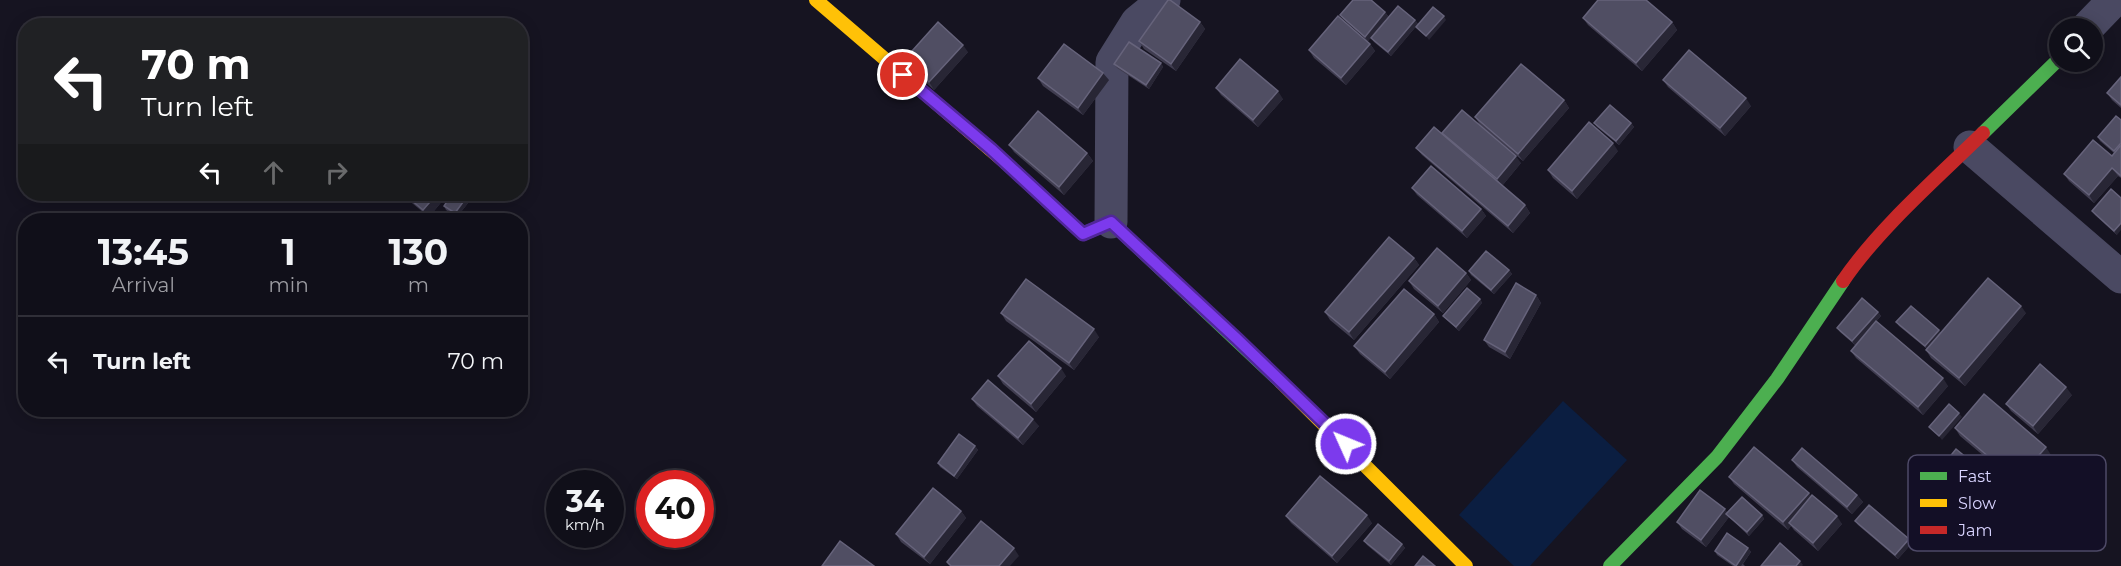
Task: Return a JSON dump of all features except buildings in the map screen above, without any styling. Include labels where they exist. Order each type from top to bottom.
[{"type":"street","points":[[816,0],[991,149],[1083,234],[1111,222]]},
{"type":"street","points":[[1164,0],[1137,22],[1112,62],[1111,222],[1336,434],[1466,566]]},
{"type":"street","points":[[2097,18],[2114,0]]},
{"type":"street","points":[[1610,566],[1717,456],[1777,379],[1858,259],[1932,182],[2049,69]]},
{"type":"street","points":[[1970,147],[2121,277]]},
{"type":"water","points":[[1563,401],[1627,460],[1530,566],[1514,566],[1459,515]]},
{"type":"traffic: fast","points":[[1983,133],[2049,69]]},
{"type":"traffic: fast","points":[[1006,163],[1083,234],[1111,222],[1281,382]]},
{"type":"traffic: fast","points":[[1610,566],[1717,457],[1777,379],[1843,281]]},
{"type":"traffic: slow","points":[[816,0],[1006,163]]},
{"type":"traffic: slow","points":[[1281,382],[1466,566]]},
{"type":"traffic: jam","points":[[1843,281],[1857,261],[1891,223],[1983,133]]},
{"type":"route","points":[[903,75],[991,149],[1083,234],[1111,222],[1346,444]]}]
